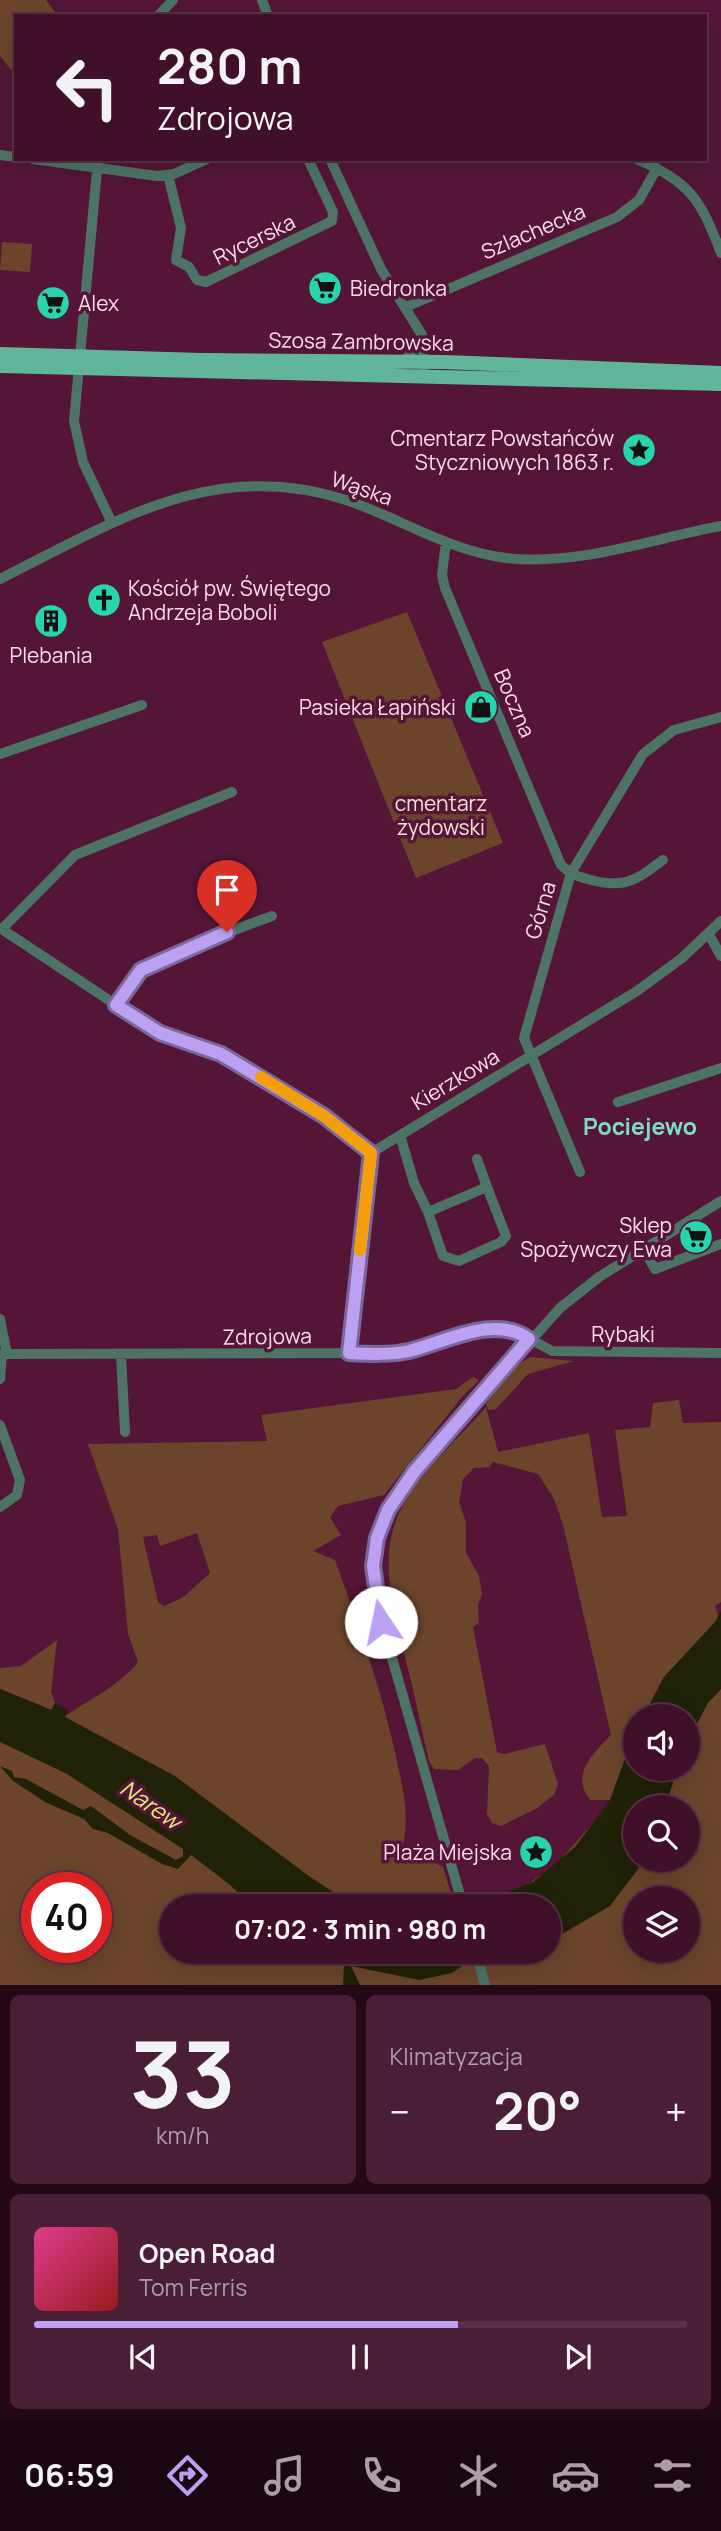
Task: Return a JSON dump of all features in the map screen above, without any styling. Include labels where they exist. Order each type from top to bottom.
[{"type":"main road","name":"Szosa Zambrowska","points":[[0,354],[79,362]]},
{"type":"main road","name":"Szosa Zambrowska","points":[[0,366],[79,362],[424,369],[721,384]]},
{"type":"main road","name":"Szosa Zambrowska","points":[[326,368],[402,362],[424,369],[444,362],[721,373]]},
{"type":"street","points":[[160,14],[173,0]]},
{"type":"street","points":[[59,161],[168,175],[201,161]]},
{"type":"street","name":"Rycerska","points":[[168,175],[181,228],[175,258],[189,267],[197,280],[206,282],[332,221],[333,212],[309,161]]},
{"type":"street","points":[[331,161],[381,268],[423,340],[444,362]]},
{"type":"street","points":[[640,161],[657,168],[688,188],[707,216],[721,253]]},
{"type":"street","points":[[97,164],[79,362],[76,439],[83,462],[112,523]]},
{"type":"street","name":"Szlachecka","points":[[406,307],[617,216],[639,200],[657,168]]},
{"type":"street","points":[[402,362],[423,340]]},
{"type":"street","points":[[423,340],[424,369]]},
{"type":"street","name":"Wąska","points":[[0,579],[149,505],[197,492],[253,487],[289,488],[347,500],[446,542],[495,556],[564,558],[612,551],[721,526]]},
{"type":"street","name":"Boczna","points":[[446,542],[442,575],[444,588],[559,860],[571,873]]},
{"type":"street","points":[[0,754],[142,705]]},
{"type":"street","name":"Górna","points":[[580,1172],[530,1056],[525,1031],[571,873],[643,754],[674,730],[721,717]]},
{"type":"street","points":[[232,792],[75,855],[1,929],[160,1033],[221,1054],[324,1116],[371,1153],[349,1353]]},
{"type":"street","points":[[571,873],[619,885],[636,879],[663,860]]},
{"type":"street","points":[[116,1005],[141,970],[194,945],[272,916]]},
{"type":"street","name":"Kierzkowa","points":[[371,1153],[660,975],[721,921]]},
{"type":"street","points":[[708,933],[721,956]]},
{"type":"street","points":[[618,1102],[721,1068]]},
{"type":"street","points":[[400,1135],[414,1183],[428,1212],[441,1253],[459,1261],[500,1242],[506,1236],[477,1159]]},
{"type":"street","points":[[428,1212],[487,1187]]},
{"type":"street","points":[[460,1894],[378,1609],[373,1577],[375,1547],[383,1520],[403,1486],[529,1339],[581,1290],[643,1248],[721,1201]]},
{"type":"street","points":[[643,1248],[654,1269],[721,1244]]},
{"type":"street","points":[[0,1319],[3,1354],[0,1379]]},
{"type":"street","name":"Zdrojowa","points":[[3,1354],[399,1352],[493,1329],[512,1329],[529,1339]]},
{"type":"street","name":"Rybaki","points":[[529,1339],[544,1349],[563,1352],[721,1353]]},
{"type":"street","points":[[121,1355],[125,1432]]},
{"type":"street","points":[[0,1425],[20,1480],[17,1495]]},
{"type":"street","points":[[0,1507],[27,1486]]},
{"type":"street","points":[[479,1964],[485,1985]]},
{"type":"green space","points":[[0,0],[46,0],[56,14],[14,14],[14,74],[0,56]]},
{"type":"green space","points":[[2,242],[32,244],[30,272],[0,270]]},
{"type":"green space","name":"cmentarz żydowski","points":[[407,612],[503,843],[416,878],[322,642]]},
{"type":"green space","points":[[531,1357],[574,1361],[528,1374],[496,1409],[488,1410],[486,1404],[500,1384],[511,1371]]},
{"type":"green space","points":[[473,1377],[479,1380],[462,1397],[384,1495],[338,1506],[330,1517],[341,1535],[313,1551],[335,1560],[378,1687],[404,1796],[406,1825],[403,1845],[409,1853],[418,1856],[422,1851],[429,1860],[443,1867],[451,1894],[336,1894],[64,1717],[114,1685],[138,1662],[128,1634],[118,1529],[88,1444],[267,1441],[261,1415],[456,1389]],"holes":[[[197,1533],[210,1573],[182,1598],[164,1606],[158,1602],[143,1537],[157,1535],[160,1546]]]},
{"type":"green space","points":[[679,1400],[683,1423],[721,1422],[721,1602],[715,1606],[718,1615],[716,1621],[664,1677],[650,1704],[623,1704],[623,1765],[610,1800],[590,1800],[582,1782],[586,1765],[611,1735],[563,1525],[554,1499],[538,1474],[493,1462],[489,1467],[474,1468],[463,1479],[459,1502],[466,1522],[466,1553],[479,1576],[482,1594],[478,1605],[479,1623],[473,1627],[497,1752],[504,1754],[545,1744],[558,1784],[554,1795],[536,1809],[501,1826],[492,1823],[487,1814],[489,1766],[482,1758],[475,1758],[458,1770],[434,1769],[429,1761],[390,1591],[390,1547],[394,1526],[411,1491],[486,1407],[498,1452],[589,1433],[602,1517],[627,1516],[615,1430],[650,1427],[653,1403]]},
{"type":"green space","points":[[57,1640],[51,1692],[55,1703],[52,1710],[0,1689],[0,1668],[21,1666]]},
{"type":"green space","points":[[721,1649],[721,1985],[0,1985],[0,1691],[310,1894],[159,1894],[159,1964],[561,1964],[561,1894],[513,1894],[557,1864],[627,1781],[700,1781],[700,1704],[694,1704]]},
{"type":"water","points":[[721,1611],[721,1689],[708,1703],[700,1718],[700,1704],[650,1704],[664,1677],[716,1621]]},
{"type":"water","name":"Narew","points":[[0,1689],[51,1710],[55,1703],[68,1710],[65,1717],[175,1776],[336,1894],[239,1894],[191,1855],[178,1869],[162,1864],[108,1833],[93,1829],[84,1819],[47,1803],[13,1781],[0,1766],[12,1771],[14,1777],[26,1779],[83,1810],[91,1806],[130,1835],[176,1860],[183,1856],[183,1849],[67,1774],[0,1742]]},
{"type":"water","points":[[623,1765],[623,1781],[673,1781],[669,1795],[623,1795],[623,1872],[636,1872],[610,1906],[561,1935],[561,1894],[502,1894],[533,1882],[575,1847],[610,1800]]},
{"type":"water","points":[[344,1964],[465,1964],[452,1973],[419,1980],[351,1966],[360,1985],[343,1985]]},
{"type":"slow traffic","points":[[261,1077],[324,1116],[371,1153],[360,1250]]},
{"type":"place","name":"Biedronka","points":[[325,288]]},
{"type":"place","name":"Alex","points":[[53,303]]},
{"type":"place","name":"Cmentarz Powstańców Styczniowych 1863 r.","points":[[639,450]]},
{"type":"place","name":"Kościół pw. Świętego Andrzeja Boboli","points":[[104,600]]},
{"type":"place","name":"Plebania","points":[[51,621]]},
{"type":"place","name":"Pasieka Łapiński","points":[[481,707]]},
{"type":"place","name":"Sklep Spożywczy Ewa","points":[[696,1237]]},
{"type":"place","name":"Plaża Miejska","points":[[536,1852]]},
{"type":"district","name":"Pociejewo","points":[[640,1126]]},
{"type":"route","points":[[227,932],[141,970],[116,1005],[160,1033],[221,1054],[324,1116],[371,1153],[349,1353],[385,1354],[409,1351],[467,1334],[502,1328],[512,1329],[529,1339],[414,1472],[388,1510],[377,1538],[373,1566],[381,1622]]}]
